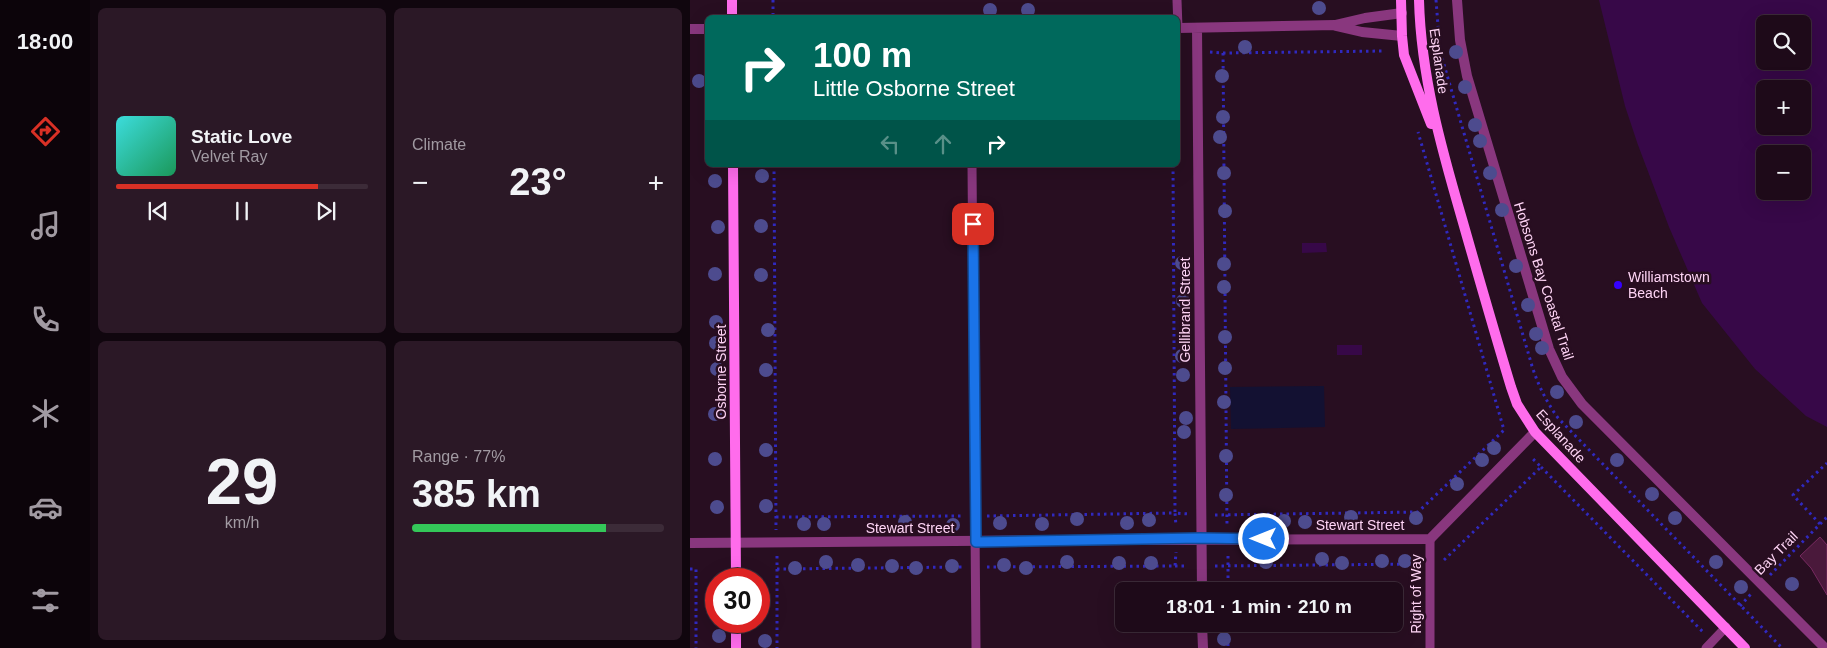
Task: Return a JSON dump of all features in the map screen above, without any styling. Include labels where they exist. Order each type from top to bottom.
[{"type":"street","points":[[732,0],[732,15]]},
{"type":"street","name":"Esplanade","points":[[1401,0],[1402,36],[1408,66],[1443,154]]},
{"type":"street","name":"Esplanade","points":[[1419,0],[1424,70],[1443,154],[1511,387],[1521,411],[1535,432],[1726,627],[1744,648]]},
{"type":"street","name":"Hobsons Bay Coastal Trail","points":[[1457,0],[1460,40],[1467,76],[1556,367],[1566,384],[1582,404],[1825,648]]},
{"type":"street","points":[[1180,28],[1335,25],[1365,18],[1402,17],[1419,19]]},
{"type":"street","points":[[1335,25],[1362,32],[1402,36]]},
{"type":"street","name":"Gellibrand Street","points":[[1197,28],[1202,582]]},
{"type":"street","points":[[690,29],[705,29]]},
{"type":"street","name":"Osborne Street","points":[[733,167],[736,568]]},
{"type":"street","points":[[1430,539],[1535,432]]},
{"type":"street","name":"Stewart Street","points":[[690,543],[976,542],[1200,538],[1430,539]]},
{"type":"street","name":"Esplanade","points":[[1726,627],[1753,648]]},
{"type":"street","points":[[1202,632],[1203,648]]},
{"type":"street","points":[[736,633],[736,648]]},
{"type":"lane","points":[[1177,0],[1178,15]]},
{"type":"lane","points":[[972,167],[976,648]]},
{"type":"lane","name":"Right of Way","points":[[1430,539],[1430,648]]},
{"type":"lane","points":[[1709,645],[1726,627]]},
{"type":"path","points":[[772,0],[773,15]]},
{"type":"path","points":[[1197,52],[1386,50],[1391,54]]},
{"type":"path","points":[[1223,53],[1228,582]]},
{"type":"path","points":[[1173,167],[1175,513],[1227,515],[1418,512],[1504,430],[1416,124]]},
{"type":"path","points":[[774,167],[777,648]]},
{"type":"path","points":[[1820,524],[1793,495],[1827,463]]},
{"type":"path","points":[[1541,467],[1709,645]]},
{"type":"path","name":"Bay Trail","points":[[1740,606],[1827,517]]},
{"type":"path","points":[[690,570],[696,570],[696,648]]},
{"type":"path","points":[[1228,632],[1228,648]]},
{"type":"shaded area","points":[[1599,0],[1827,0],[1827,427],[1806,416],[1755,369],[1702,303],[1669,227],[1625,106]]},
{"type":"shaded area","points":[[1302,243],[1326,243],[1327,252],[1302,253]]},
{"type":"shaded area","points":[[1337,345],[1362,345],[1362,355],[1337,355]]},
{"type":"shaded area","points":[[1324,386],[1325,427],[1231,429],[1230,387]]},
{"type":"building","points":[[1820,537],[1827,545],[1827,595],[1811,568],[1800,556]]},
{"type":"place","name":"Williamstown Beach","points":[[1618,285]]},
{"type":"route","points":[[973,224],[976,542],[1200,538],[1264,539]]}]
